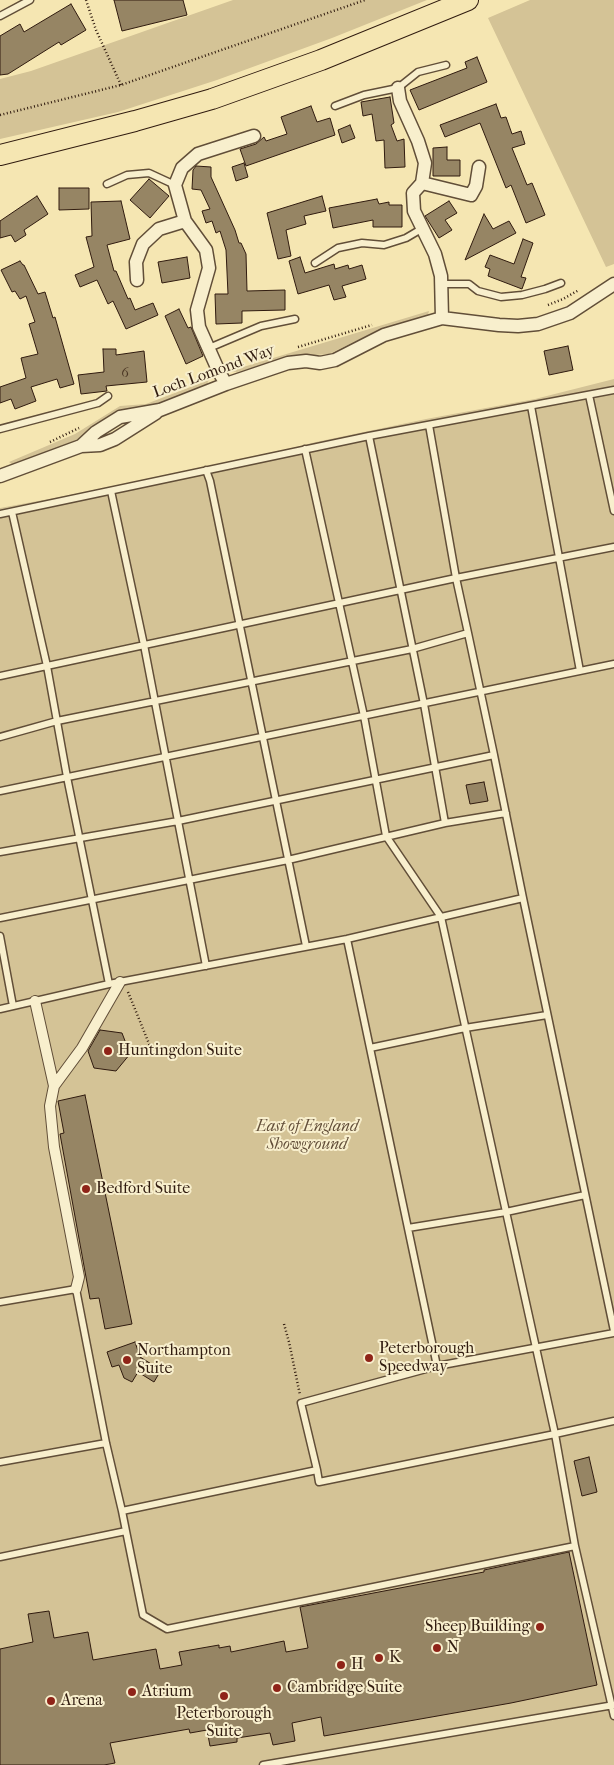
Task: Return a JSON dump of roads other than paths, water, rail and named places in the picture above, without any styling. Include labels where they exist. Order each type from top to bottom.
[{"type":"main road","points":[[0,155],[135,121],[212,99],[321,60],[468,0]]},
{"type":"street","points":[[398,88],[400,101],[418,141],[425,163],[422,183],[413,193],[414,212],[435,254],[441,276],[442,318]]},
{"type":"street","points":[[226,384],[199,327],[198,310],[209,268],[206,250],[185,221],[175,185],[182,168],[198,154],[254,136]]},
{"type":"street","points":[[422,183],[471,195],[476,186],[479,167]]},
{"type":"street","points":[[137,280],[136,262],[143,244],[159,229],[185,221]]},
{"type":"street","name":"Loch Lomond Way","points":[[0,476],[81,446],[96,432],[120,417],[160,410],[226,384],[288,364],[306,361],[320,363],[335,360],[384,335],[442,318],[499,326],[538,324],[570,313],[614,284]]},
{"type":"street","points":[[54,1086],[82,1048],[120,982]]},
{"type":"street","points":[[35,1001],[54,1086],[50,1106],[54,1147],[79,1277],[76,1289]]},
{"type":"lane","points":[[0,16],[30,0]]},
{"type":"lane","points":[[335,106],[364,95],[398,88],[418,72],[446,65]]},
{"type":"lane","points":[[107,184],[127,175],[150,173],[175,185]]},
{"type":"lane","points":[[315,262],[338,248],[362,243],[384,245],[406,238],[423,228]]},
{"type":"lane","points":[[441,284],[469,284],[478,291],[501,297],[545,289],[561,283]]},
{"type":"lane","points":[[208,348],[261,326],[295,319]]},
{"type":"lane","points":[[0,514],[369,436],[614,390]]},
{"type":"lane","points":[[589,395],[614,511]]},
{"type":"lane","points":[[0,429],[98,403],[108,396]]},
{"type":"lane","points":[[531,406],[580,671]]},
{"type":"lane","points":[[429,425],[456,578],[482,692],[547,1015],[614,1332],[437,1366],[301,1404],[319,1482],[555,1434],[614,1420]]},
{"type":"lane","points":[[369,436],[424,704],[446,823]]},
{"type":"lane","points":[[305,449],[364,716],[386,836],[441,918],[555,1434],[576,1546],[614,1716]]},
{"type":"lane","points":[[206,470],[210,481],[306,946]]},
{"type":"lane","points":[[111,490],[144,645],[206,966]]},
{"type":"lane","points":[[12,512],[46,666],[109,984]]},
{"type":"lane","points":[[0,676],[614,546]]},
{"type":"lane","points":[[0,737],[56,721],[412,649],[468,633]]},
{"type":"lane","points":[[0,791],[614,664]]},
{"type":"lane","points":[[0,852],[178,821],[494,755]]},
{"type":"lane","points":[[0,918],[288,860],[446,823],[506,813]]},
{"type":"lane","points":[[0,1009],[109,984],[347,939],[523,898]]},
{"type":"lane","points":[[0,936],[13,1006]]},
{"type":"lane","points":[[347,939],[437,1366]]},
{"type":"lane","points":[[370,1048],[465,1028],[547,1015]]},
{"type":"lane","points":[[408,1228],[506,1212],[585,1195]]},
{"type":"lane","points":[[0,1302],[76,1289],[106,1443],[143,1615],[167,1629],[576,1546]]},
{"type":"lane","points":[[0,1462],[106,1443]]},
{"type":"lane","points":[[122,1511],[317,1470]]},
{"type":"lane","points":[[0,1557],[126,1531]]},
{"type":"lane","points":[[263,1765],[613,1705]]},
{"type":"place","name":"Huntingdon Suite","points":[[108,1051]]},
{"type":"place","name":"Bedford Suite","points":[[86,1189]]},
{"type":"place","name":"Peterborough Speedway","points":[[369,1358]]},
{"type":"place","name":"Northampton Suite","points":[[127,1360]]},
{"type":"place","name":"Sheep Building","points":[[540,1627]]},
{"type":"place","name":"N","points":[[437,1648]]},
{"type":"place","name":"K","points":[[379,1658]]},
{"type":"place","name":"H","points":[[341,1665]]},
{"type":"place","name":"Cambridge Suite","points":[[277,1688]]},
{"type":"place","name":"Atrium","points":[[132,1692]]},
{"type":"place","name":"Peterborough Suite","points":[[224,1696]]},
{"type":"place","name":"Arena","points":[[51,1701]]},
{"type":"park label","name":"East of England Showground","points":[[307,1136]]}]
